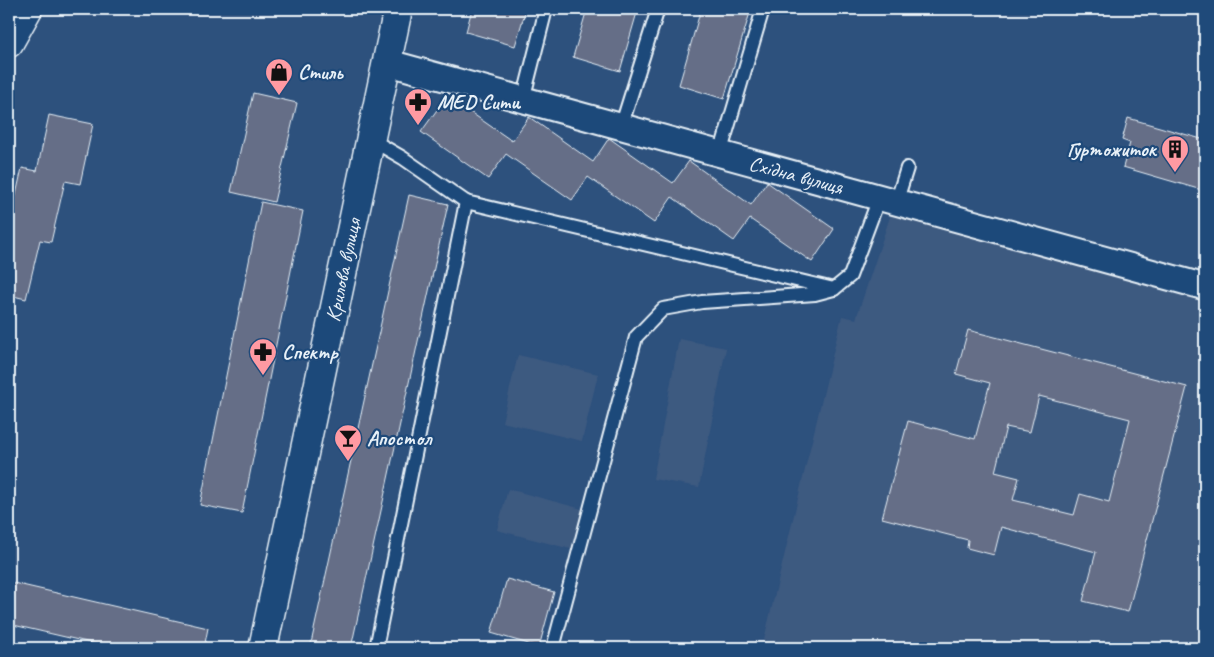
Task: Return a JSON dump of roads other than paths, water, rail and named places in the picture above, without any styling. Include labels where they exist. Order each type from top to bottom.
[{"type":"street","points":[[9,43],[28,9]]},
{"type":"street","name":"Крилова вулиця","points":[[263,648],[398,9]]},
{"type":"street","name":"Східна вулиця","points":[[386,62],[1205,287]]},
{"type":"lane","points":[[523,100],[546,9]]},
{"type":"lane","points":[[621,127],[658,9]]},
{"type":"lane","points":[[720,154],[763,9]]},
{"type":"lane","points":[[370,139],[403,158],[466,202],[834,289]]},
{"type":"lane","points":[[553,648],[636,337],[663,308],[702,302],[815,294],[834,289],[850,276],[888,200],[907,168]]},
{"type":"lane","points":[[376,648],[466,202]]},
{"type":"place","name":"Стиль","points":[[279,96]]},
{"type":"place","name":"MED Сити","points":[[418,126]]},
{"type":"place","name":"Гуртожиток","points":[[1175,173]]},
{"type":"place","name":"Спектр","points":[[263,376]]},
{"type":"place","name":"Апостол","points":[[348,462]]}]
